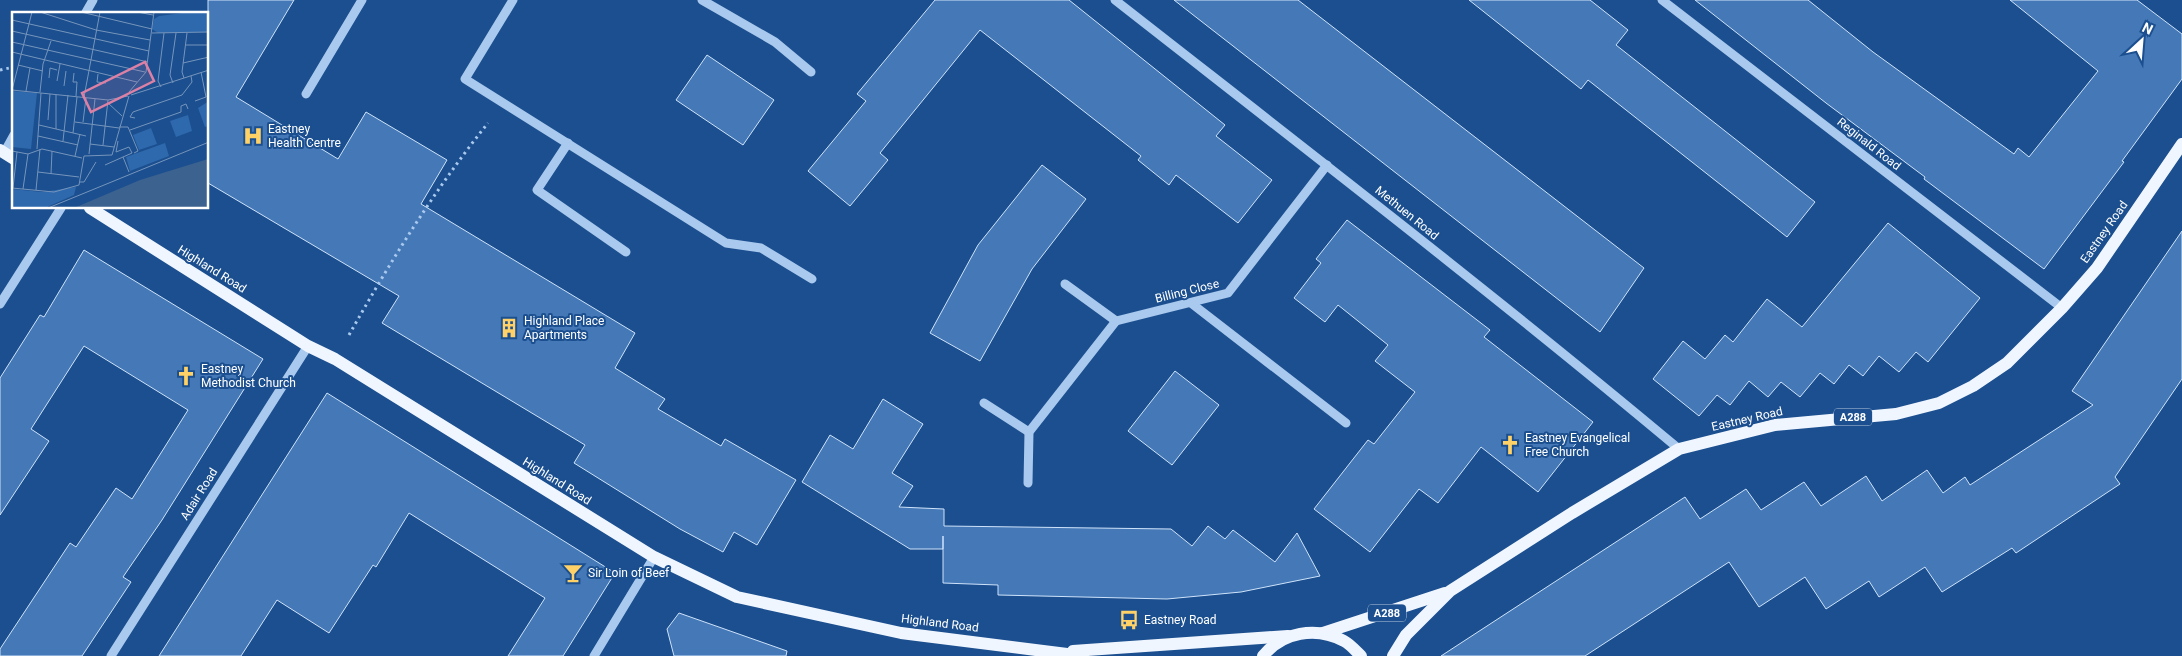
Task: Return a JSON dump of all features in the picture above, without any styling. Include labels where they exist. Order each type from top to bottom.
[{"type":"main road","name":"Eastney Road","points":[[1393,656],[1406,635],[1450,591],[1572,513],[1679,449],[1775,424],[1896,414],[1939,403],[1973,386],[2007,363],[2062,308],[2097,268],[2182,144]]},
{"type":"main road","name":"Highland Road","points":[[92,209],[308,346],[335,359],[654,557],[737,597],[902,633],[1083,656]]},
{"type":"main road","name":"Eastney Road","points":[[1323,634],[1450,591]]},
{"type":"main road","name":"A288","points":[[1263,656],[1269,648],[1288,636],[1301,633],[1323,634],[1344,641],[1361,656]]},
{"type":"main road","name":"Highland Road","points":[[1058,652],[1288,636]]},
{"type":"street","points":[[86,12],[93,0]]},
{"type":"street","points":[[306,94],[362,0]]},
{"type":"street","points":[[513,0],[465,79],[726,243],[761,248],[812,279]]},
{"type":"street","points":[[702,0],[775,42],[811,72]]},
{"type":"street","name":"Methuen Road","points":[[1115,0],[1327,165],[1605,387],[1679,449]]},
{"type":"street","name":"Reginald Road","points":[[1662,0],[2062,308]]},
{"type":"street","points":[[6,154],[12,140]]},
{"type":"street","points":[[568,143],[537,190],[626,252]]},
{"type":"street","name":"Billing Close","points":[[1116,321],[1228,293],[1327,165]]},
{"type":"street","points":[[0,304],[60,209]]},
{"type":"street","points":[[1028,483],[1028,432],[1058,397],[1116,321],[1065,284]]},
{"type":"street","points":[[1191,302],[1346,423]]},
{"type":"street","name":"Adair Road","points":[[111,656],[308,346]]},
{"type":"street","points":[[984,402],[1028,432]]},
{"type":"street","points":[[596,655],[654,557]]},
{"type":"path","points":[[335,359],[373,293],[455,165],[505,103]]},
{"type":"building","points":[[208,0],[294,0],[236,97],[338,159],[366,112],[447,160],[421,204],[635,333],[615,368],[665,399],[658,409],[721,446],[725,439],[796,480],[757,545],[734,532],[723,552],[680,529],[574,463],[585,445],[382,323],[399,296],[209,184]]},
{"type":"building","points":[[935,0],[1069,0],[1225,125],[1216,136],[1272,180],[1238,223],[1176,175],[1169,185],[1138,160],[1141,156],[980,30],[880,153],[888,160],[850,206],[808,171],[866,101],[857,94]]},
{"type":"building","points":[[1174,0],[1298,0],[1644,268],[1600,332]]},
{"type":"building","points":[[1469,0],[1590,0],[1628,30],[1616,45],[1815,202],[1787,237],[1588,80],[1581,89]]},
{"type":"building","points":[[1695,0],[1808,0],[1873,52],[2014,154],[2018,148],[2029,157],[2098,71],[2010,0],[2137,0],[2182,34],[2182,79],[2122,161],[2124,162],[2044,269],[1924,179],[1925,177],[1826,103]]},
{"type":"building","points":[[707,55],[774,100],[743,145],[676,100]]},
{"type":"building","points":[[1042,165],[1086,199],[1032,269],[980,361],[930,333],[978,245]]},
{"type":"building","points":[[1347,220],[1490,330],[1484,337],[1593,422],[1538,492],[1481,447],[1438,503],[1419,489],[1370,552],[1314,509],[1368,440],[1374,444],[1415,392],[1375,361],[1388,345],[1338,305],[1325,322],[1294,298],[1321,263],[1316,259]]},
{"type":"building","points":[[1888,223],[1980,298],[1928,362],[1916,352],[1899,372],[1879,356],[1863,376],[1849,365],[1834,384],[1820,373],[1800,397],[1781,382],[1768,397],[1749,381],[1730,405],[1717,395],[1699,416],[1653,379],[1683,341],[1705,359],[1725,335],[1733,342],[1767,299],[1802,327]]},
{"type":"building","points":[[2182,231],[2182,379],[2115,477],[2120,484],[2016,553],[2012,548],[1942,592],[1925,567],[1879,597],[1869,581],[1826,609],[1805,577],[1759,607],[1729,562],[1585,656],[1441,656],[1685,497],[1700,519],[1746,489],[1761,510],[1804,482],[1821,506],[1866,476],[1882,501],[1927,470],[1943,493],[1965,477],[1970,485],[2093,405],[2072,391]]},
{"type":"building","points":[[84,250],[263,359],[162,520],[123,577],[131,582],[82,656],[0,656],[0,649],[70,543],[76,547],[116,488],[132,499],[188,410],[84,346],[31,429],[49,441],[0,515],[0,378],[40,315],[44,317]]},
{"type":"building","points":[[1175,371],[1219,405],[1172,465],[1128,431]]},
{"type":"building","points":[[327,393],[615,573],[563,656],[508,656],[545,598],[409,513],[376,567],[373,565],[329,633],[277,600],[241,656],[159,656]]},
{"type":"building","points":[[883,399],[923,424],[892,473],[913,486],[899,507],[944,509],[944,526],[1171,529],[1192,546],[1208,526],[1225,539],[1233,530],[1275,562],[1297,533],[1320,576],[1241,592],[1167,599],[998,595],[998,585],[943,583],[943,549],[910,549],[802,482],[830,435],[853,449]]},
{"type":"building","points":[[679,613],[787,651],[786,656],[674,656],[667,629]]},
{"type":"place","name":"Eastney Health Centre","points":[[253,136]]},
{"type":"place","name":"Highland Place Apartments","points":[[509,328]]},
{"type":"place","name":"Eastney Methodist Church","points":[[186,376]]},
{"type":"place","name":"Eastney Evangelical Free Church","points":[[1510,445]]},
{"type":"place","name":"Sir Loin of Beef","points":[[573,573]]},
{"type":"place","name":"Eastney Road","points":[[1129,620]]}]
